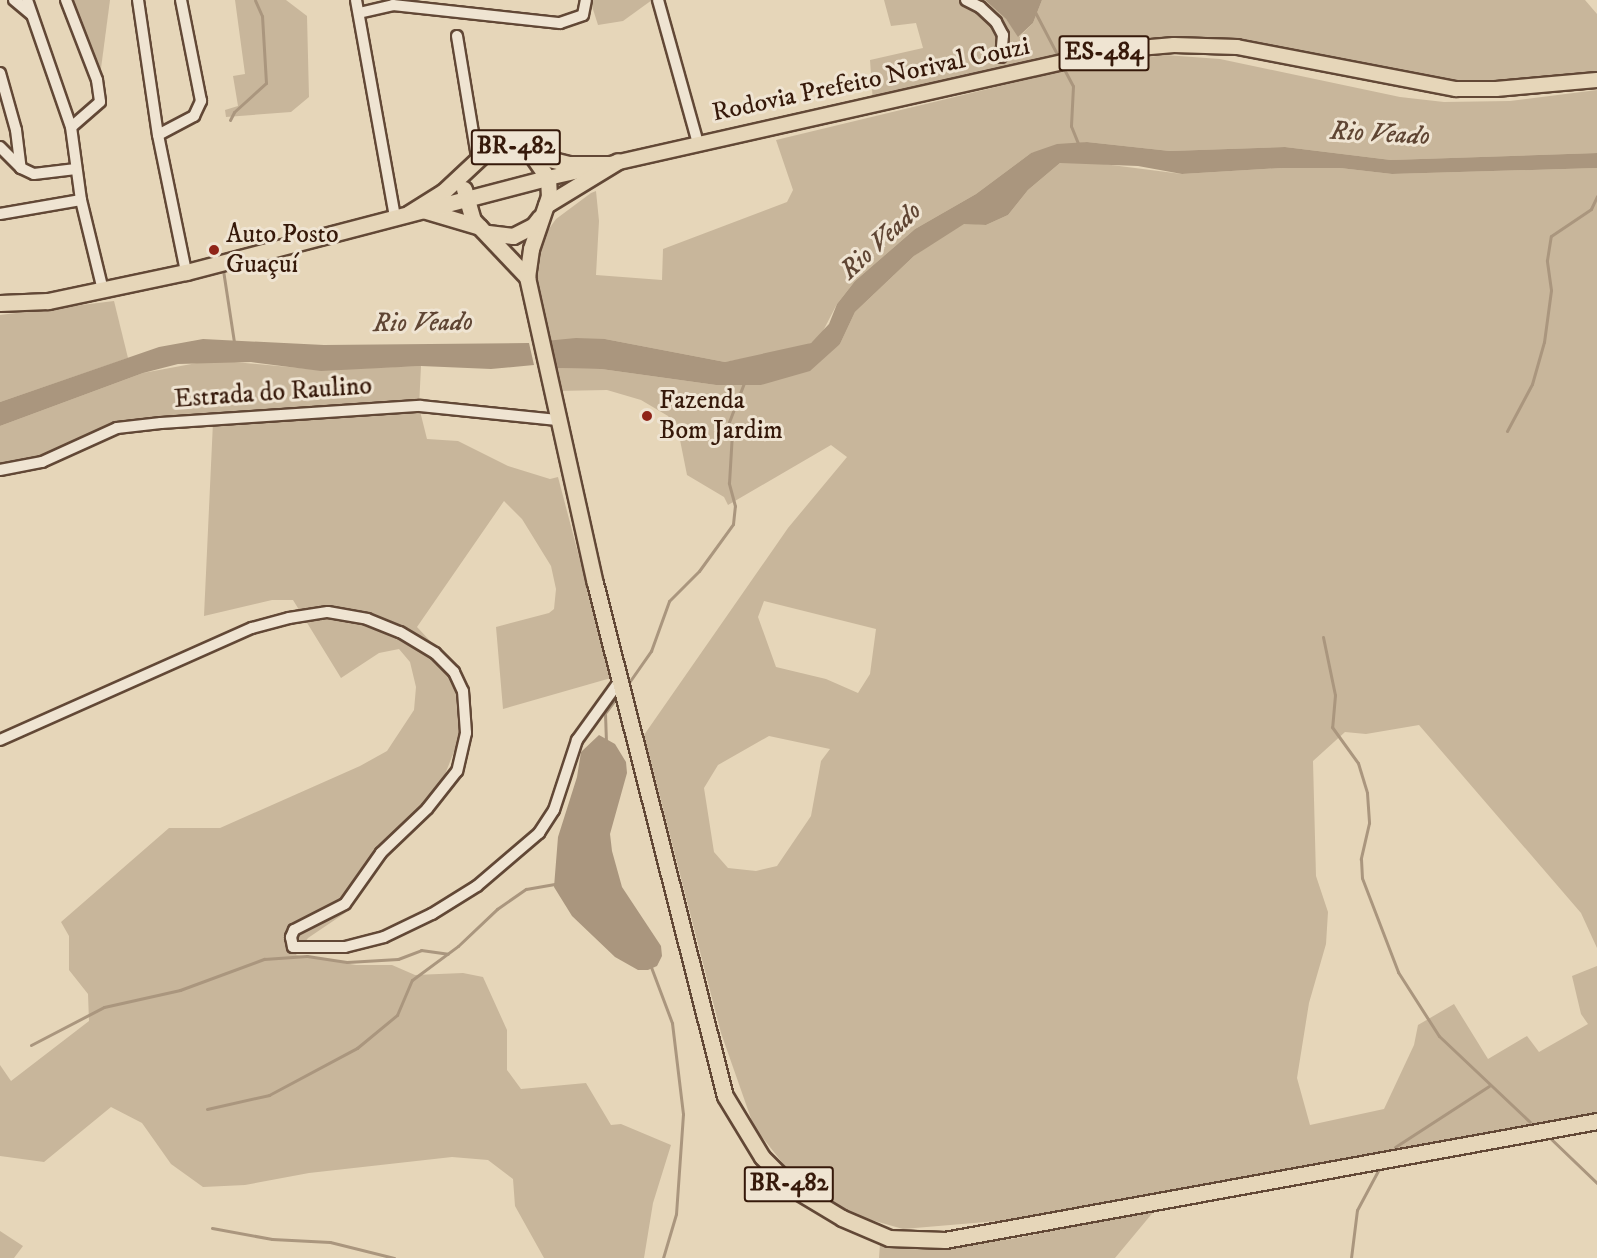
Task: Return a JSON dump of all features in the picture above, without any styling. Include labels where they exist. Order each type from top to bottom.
[{"type":"highway","name":"BR-482","points":[[0,303],[48,301],[186,272],[409,213],[443,192],[475,159],[504,146],[531,154],[548,178],[544,208],[527,278],[541,337],[550,394],[725,1096],[762,1157],[794,1189],[842,1218],[889,1238],[945,1240],[1597,1121]]},
{"type":"highway","points":[[531,154],[568,164],[614,162]]},
{"type":"highway","name":"BR-482","points":[[475,159],[464,198],[484,230],[527,278]]},
{"type":"highway","points":[[409,213],[505,237],[521,233],[533,226],[544,208],[614,162]]},
{"type":"highway","name":"ES-484","points":[[409,213],[548,178]]},
{"type":"main road","name":"Rodovia Prefeito Norival Couzi","points":[[614,162],[1116,50],[1174,45],[1236,47],[1456,89],[1515,88],[1597,80]]},
{"type":"main road","name":"ES-484","points":[[548,178],[614,162]]},
{"type":"street","points":[[14,0],[36,20]]},
{"type":"street","points":[[27,0],[36,20],[71,127],[81,200],[104,290]]},
{"type":"street","points":[[66,0],[98,80],[100,102],[71,127]]},
{"type":"street","points":[[138,0],[158,135],[186,272]]},
{"type":"street","points":[[158,135],[194,116],[201,101],[181,0]]},
{"type":"street","points":[[356,0],[409,213]]},
{"type":"street","points":[[359,13],[393,5],[548,24],[576,21],[583,15],[586,0]]},
{"type":"street","points":[[658,0],[698,143]]},
{"type":"street","points":[[966,0],[996,22],[1003,35],[1001,57]]},
{"type":"street","points":[[457,36],[475,159]]},
{"type":"street","points":[[0,73],[16,130],[21,168]]},
{"type":"street","points":[[0,147],[21,168],[34,174],[76,169]]},
{"type":"street","points":[[1,213],[81,200]]},
{"type":"street","name":"Estrada do Raulino","points":[[0,470],[42,462],[117,428],[161,423],[420,406],[557,420]]},
{"type":"street","points":[[0,740],[252,628],[289,618],[328,612],[367,619],[409,637],[435,653],[454,672],[463,691],[466,733],[457,771],[428,809],[381,853],[345,904],[294,930],[291,936],[293,947],[345,947],[384,938],[432,914],[477,886],[539,833],[558,802],[577,740],[621,680]]},
{"type":"shaded area","points":[[67,0],[110,0],[100,76]]},
{"type":"shaded area","points":[[235,0],[286,0],[307,16],[309,97],[291,112],[226,117],[225,110],[238,106],[233,76],[245,74]]},
{"type":"shaded area","points":[[590,0],[652,0],[623,21],[598,25]]},
{"type":"shaded area","points":[[884,0],[985,0],[1006,19],[1019,37],[1033,23],[1042,0],[1585,0],[1597,14],[1597,76],[1479,89],[1189,40],[1149,38],[873,103],[870,60],[923,48],[916,23],[891,26]]},
{"type":"shaded area","points":[[985,0],[1042,0],[1033,23],[1018,37],[1006,19]]},
{"type":"shaded area","points":[[1165,55],[1220,59],[1400,97],[1444,102],[1510,101],[1597,90],[1597,153],[1391,160],[1285,147],[1170,151],[1087,142],[1031,153],[976,194],[915,229],[855,281],[837,304],[822,333],[811,343],[793,350],[725,362],[605,339],[545,341],[534,295],[534,269],[541,240],[556,219],[591,193],[596,191],[599,221],[596,275],[662,280],[663,249],[787,202],[793,190],[776,140],[1092,64]]},
{"type":"shaded area","points":[[1087,142],[1170,151],[1285,147],[1391,160],[1597,153],[1597,168],[1392,174],[1340,168],[1282,168],[1182,174],[1138,166],[1060,163],[1028,190],[1008,215],[986,225],[964,224],[914,256],[855,312],[840,344],[810,371],[761,385],[716,385],[601,369],[551,368],[545,341],[576,338],[605,339],[725,362],[811,343],[829,324],[837,304],[855,281],[915,229],[976,194],[1031,153],[1057,144]]},
{"type":"shaded area","points":[[1080,161],[1182,174],[1282,168],[1340,168],[1392,174],[1597,168],[1597,948],[1581,913],[1419,725],[1366,734],[1345,732],[1313,761],[1316,876],[1328,912],[1326,944],[1309,1003],[1297,1078],[1310,1125],[1384,1109],[1414,1045],[1418,1025],[1454,1004],[1488,1059],[1527,1036],[1539,1052],[1588,1024],[1581,1014],[1572,976],[1597,966],[1597,1113],[1033,1218],[903,1229],[854,1215],[832,1204],[785,1166],[754,1127],[721,1033],[644,735],[788,528],[847,457],[831,445],[728,505],[724,497],[687,475],[678,430],[668,416],[641,400],[607,390],[556,391],[551,368],[601,369],[716,385],[761,385],[840,344],[855,312],[914,256],[951,229],[964,223],[986,225],[1008,215],[1028,190],[1060,163]],"holes":[[[764,601],[876,629],[870,674],[858,693],[826,679],[776,667],[758,617]],[[769,736],[830,749],[821,761],[811,816],[777,866],[756,871],[728,868],[714,852],[704,788],[718,765]]]},
{"type":"shaded area","points":[[114,301],[128,358],[0,402],[0,315]]},
{"type":"shaded area","points":[[203,339],[324,345],[529,343],[534,365],[491,369],[421,366],[321,371],[251,362],[178,364],[143,373],[0,426],[0,402],[159,347]]},
{"type":"shaded area","points":[[213,360],[321,370],[421,366],[419,407],[427,439],[458,441],[508,466],[550,479],[558,477],[611,678],[503,709],[496,627],[549,613],[554,609],[556,589],[551,566],[522,519],[504,501],[417,627],[447,659],[467,719],[438,792],[368,876],[345,913],[308,938],[296,955],[356,965],[392,965],[415,975],[463,973],[483,977],[507,1030],[507,1070],[521,1089],[586,1083],[611,1125],[621,1124],[671,1145],[653,1203],[644,1258],[544,1258],[515,1206],[513,1179],[488,1160],[452,1157],[309,1173],[245,1185],[203,1187],[171,1164],[142,1123],[111,1107],[44,1162],[0,1156],[0,1065],[11,1081],[89,1021],[88,994],[69,970],[69,936],[61,922],[169,828],[220,828],[360,766],[387,751],[414,710],[416,687],[410,662],[399,649],[379,653],[341,678],[293,600],[272,600],[204,616],[213,422],[130,425],[30,461],[0,467],[0,426],[143,373]]},
{"type":"shaded area","points":[[599,735],[615,744],[626,762],[627,773],[610,834],[612,851],[622,887],[661,946],[662,956],[657,966],[648,970],[638,970],[615,957],[572,916],[554,887],[558,837],[577,777],[581,752]]},
{"type":"shaded area","points":[[1155,1210],[1115,1258],[879,1258],[880,1244],[911,1249],[1012,1239]]},
{"type":"shaded area","points":[[0,1231],[23,1246],[14,1258],[0,1258]]},
{"type":"waterway","points":[[230,120],[234,112],[266,83],[262,16],[255,0]]},
{"type":"waterway","points":[[1035,12],[1057,54]]},
{"type":"waterway","points":[[1065,71],[1073,86],[1071,126],[1079,146]]},
{"type":"waterway","points":[[1507,431],[1532,384],[1544,342],[1551,290],[1547,260],[1551,236],[1591,209],[1597,196]]},
{"type":"waterway","points":[[223,270],[234,342]]},
{"type":"waterway","points":[[630,681],[651,651],[669,601],[699,571],[733,524],[735,506],[729,483],[732,433],[729,422],[744,383]]},
{"type":"waterway","points":[[1323,637],[1335,695],[1332,727],[1358,763],[1367,793],[1369,823],[1361,859],[1362,878],[1398,972],[1439,1036],[1530,1122]]},
{"type":"waterway","points":[[606,742],[605,713],[617,697]]},
{"type":"waterway","points":[[207,1109],[269,1095],[357,1048],[397,1015],[412,980],[458,946],[497,909],[526,889],[555,884]]},
{"type":"waterway","points":[[31,1045],[104,1007],[180,990],[264,959],[307,956],[347,962],[398,959],[421,950],[448,954]]},
{"type":"waterway","points":[[651,967],[672,1023],[683,1114],[676,1214],[663,1258]]},
{"type":"waterway","points":[[1395,1147],[1489,1086]]},
{"type":"waterway","points":[[1548,1136],[1597,1183]]},
{"type":"waterway","points":[[1351,1258],[1357,1210],[1380,1167]]},
{"type":"waterway","points":[[212,1228],[272,1239],[330,1242],[394,1258]]},
{"type":"place","name":"Auto Posto Guaçuí","points":[[214,250]]},
{"type":"place","name":"Fazenda Bom Jardim","points":[[647,416]]},
{"type":"water label","name":"Rio Veado","points":[[1380,134]]},
{"type":"water label","name":"Rio Veado","points":[[881,241]]},
{"type":"water label","name":"Rio Veado","points":[[423,323]]}]
